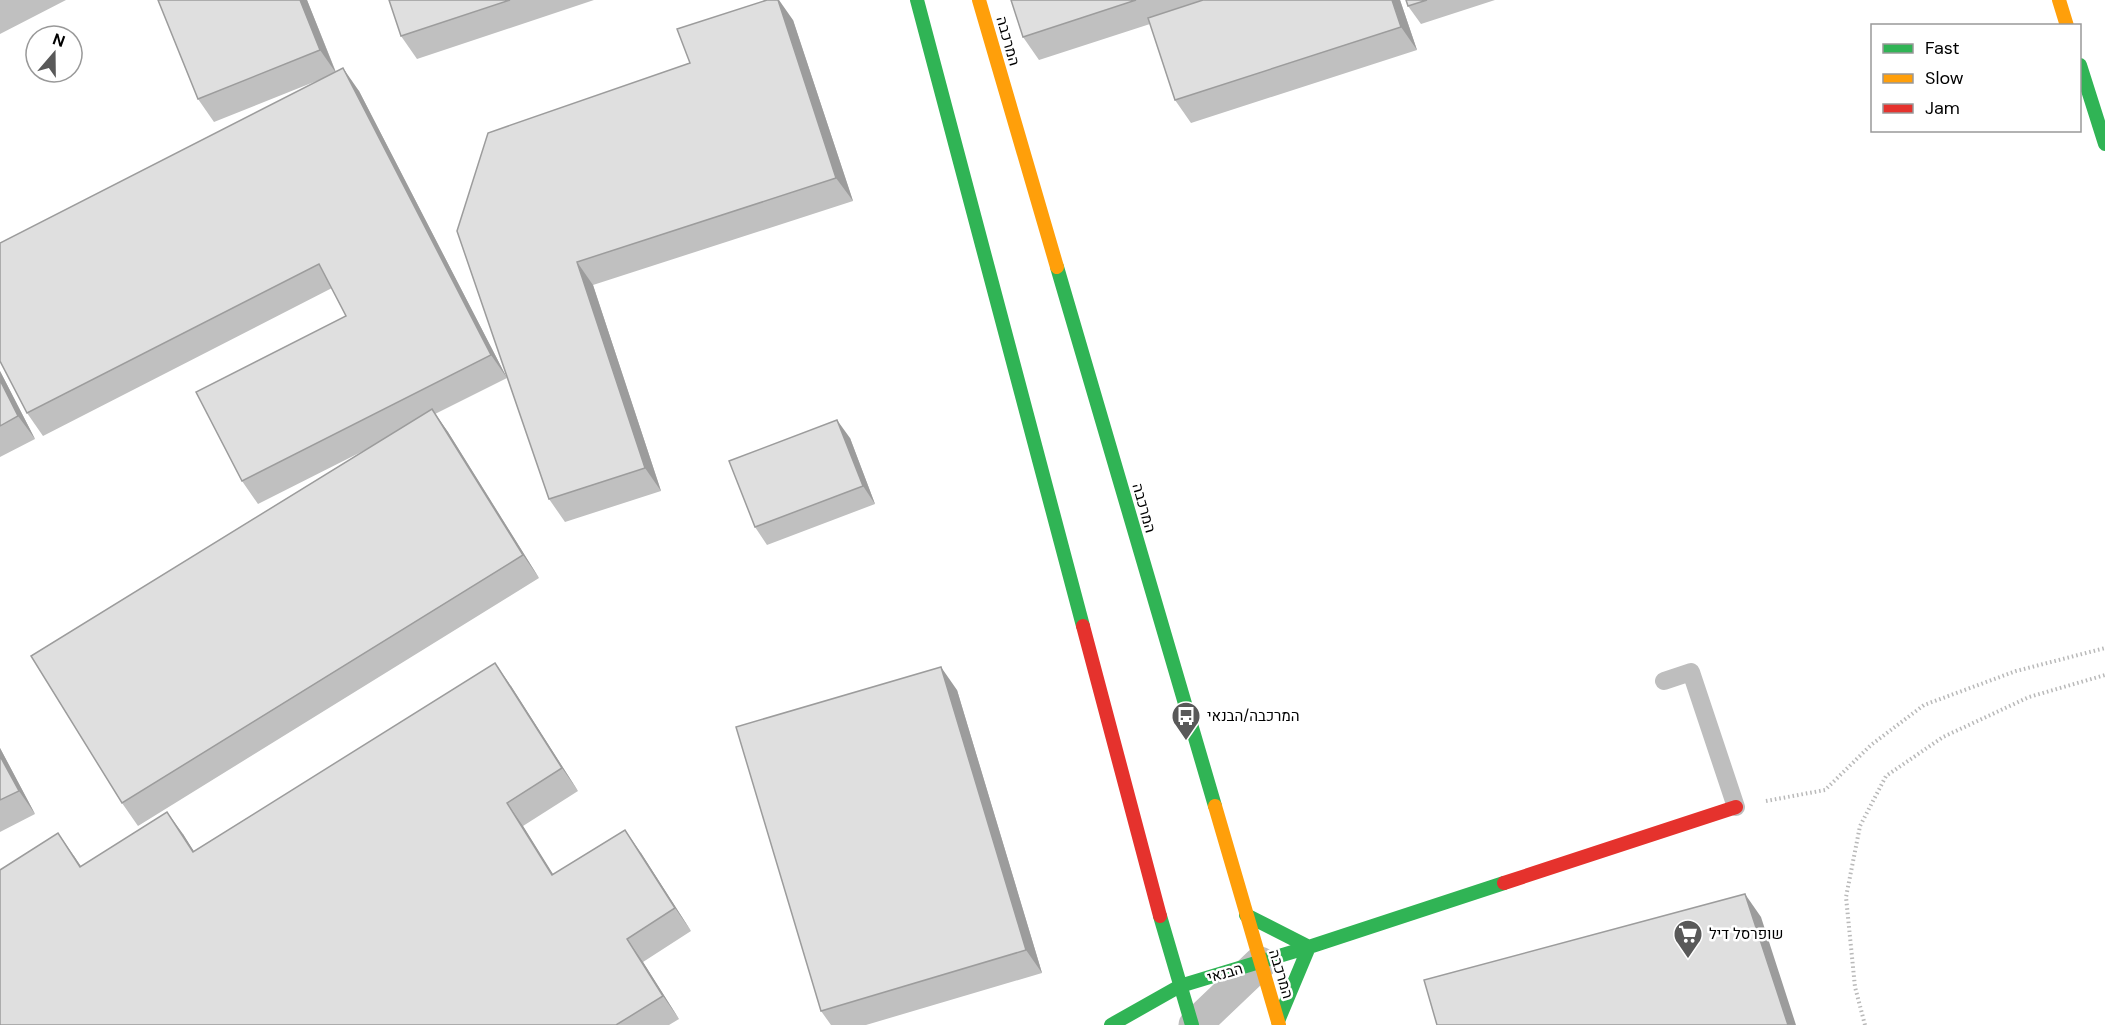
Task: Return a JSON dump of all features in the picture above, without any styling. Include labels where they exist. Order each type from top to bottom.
[{"type":"main road","points":[[917,0],[1165,936],[1193,1025]]},
{"type":"main road","name":"המרכבה","points":[[979,0],[1278,1023]]},
{"type":"main road","points":[[2059,0],[2066,24]]},
{"type":"main road","points":[[2081,71],[2105,144]]},
{"type":"main road","points":[[1260,963],[1736,807]]},
{"type":"main road","points":[[1246,915],[1309,947]]},
{"type":"main road","points":[[1159,958],[1165,936]]},
{"type":"main road","points":[[1278,1023],[1309,947]]},
{"type":"main road","name":"הבנאי","points":[[1112,1025],[1180,986],[1260,963]]},
{"type":"main road","points":[[1129,1014],[1146,987]]},
{"type":"street","name":"הבנאי","points":[[1193,1025],[1260,963]]},
{"type":"lane","points":[[1664,681],[1691,672],[1736,807]]},
{"type":"path","points":[[1736,807],[1825,790],[1871,745],[1924,705],[2016,671],[2105,648]]},
{"type":"path","points":[[1864,1025],[1855,987],[1846,897],[1860,826],[1886,776],[1943,737],[2029,697],[2105,675]]},
{"type":"building","points":[[158,0],[300,0],[320,50],[198,99]]},
{"type":"building","points":[[389,0],[510,0],[401,36]]},
{"type":"building","points":[[767,0],[778,0],[836,178],[577,262],[645,468],[549,499],[457,231],[488,133],[690,63],[677,29]]},
{"type":"building","points":[[1011,0],[1136,0],[1023,37]]},
{"type":"building","points":[[1203,0],[1392,0],[1401,27],[1175,100],[1148,18]]},
{"type":"building","points":[[1406,0],[1427,0],[1408,6]]},
{"type":"building","points":[[343,68],[491,355],[242,481],[196,392],[346,316],[319,264],[27,413],[0,361],[0,243]]},
{"type":"building","points":[[0,380],[18,416],[0,426]]},
{"type":"building","points":[[432,409],[523,555],[122,803],[31,656]]},
{"type":"building","points":[[837,420],[863,486],[755,527],[729,461]]},
{"type":"building","points":[[495,663],[562,768],[507,803],[552,875],[625,830],[675,908],[627,939],[663,996],[616,1025],[0,1025],[0,870],[58,833],[80,867],[167,812],[193,852]]},
{"type":"building","points":[[941,667],[1026,950],[821,1011],[736,727]]},
{"type":"building","points":[[0,756],[19,791],[0,800]]},
{"type":"building","name":"שופרסל דיל","points":[[1745,894],[1788,1025],[1437,1025],[1424,980]]},
{"type":"traffic: fast","points":[[917,0],[1083,626]]},
{"type":"traffic: fast","points":[[2081,68],[2105,144]]},
{"type":"traffic: fast","points":[[1057,267],[1215,806]]},
{"type":"traffic: fast","points":[[1111,1025],[1180,986],[1309,947],[1504,883]]},
{"type":"traffic: fast","points":[[1246,915],[1309,947],[1278,1021]]},
{"type":"traffic: fast","points":[[1160,916],[1192,1025]]},
{"type":"traffic: slow","points":[[979,0],[1057,267]]},
{"type":"traffic: slow","points":[[2059,0],[2066,24]]},
{"type":"traffic: slow","points":[[1215,806],[1279,1025]]},
{"type":"traffic: jam","points":[[1083,626],[1160,916]]},
{"type":"traffic: jam","points":[[1504,883],[1736,807]]},
{"type":"place","name":"המרכבה/הבנאי","points":[[1186,742]]},
{"type":"place","name":"שופרסל דיל","points":[[1688,960]]}]
